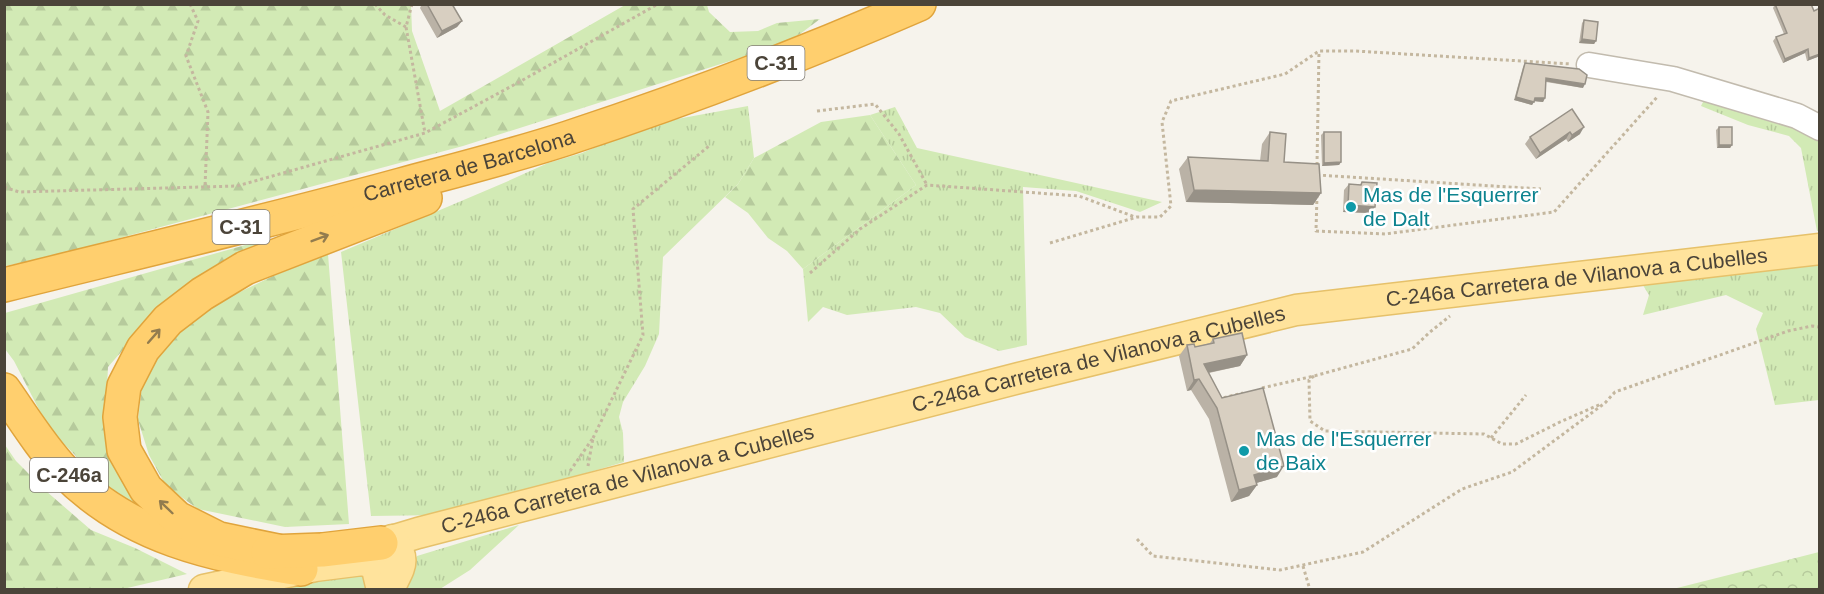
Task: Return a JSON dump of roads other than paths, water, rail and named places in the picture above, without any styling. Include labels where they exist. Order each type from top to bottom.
[{"type":"highway","name":"Carretera de Barcelona","points":[[4,285],[298,213],[567,138],[796,56],[919,4]]},
{"type":"highway","points":[[298,562],[219,539],[177,518],[146,489],[124,450],[120,417],[124,386],[143,349],[168,320],[202,294],[244,268],[486,176],[567,138]]},
{"type":"highway","name":"C-246a","points":[[4,390],[35,436],[64,471],[95,499],[131,522],[158,535],[227,556],[298,562],[322,550],[386,541]]},
{"type":"main road","name":"C-246a Carretera de Vilanova a Cubelles","points":[[386,541],[1019,378],[1296,310],[1820,249]]},
{"type":"main road","points":[[388,584],[432,530]]},
{"type":"main road","points":[[386,541],[400,551],[401,559],[388,584]]},
{"type":"main road","points":[[204,590],[298,562],[363,560],[372,563],[388,584]]},
{"type":"lane","points":[[1589,65],[1673,79],[1797,116],[1820,128]]},
{"type":"place","name":"Mas de l'Esquerrer de Dalt","points":[[1351,207]]},
{"type":"place","name":"Mas de l'Esquerrer de Baix","points":[[1244,451]]}]
